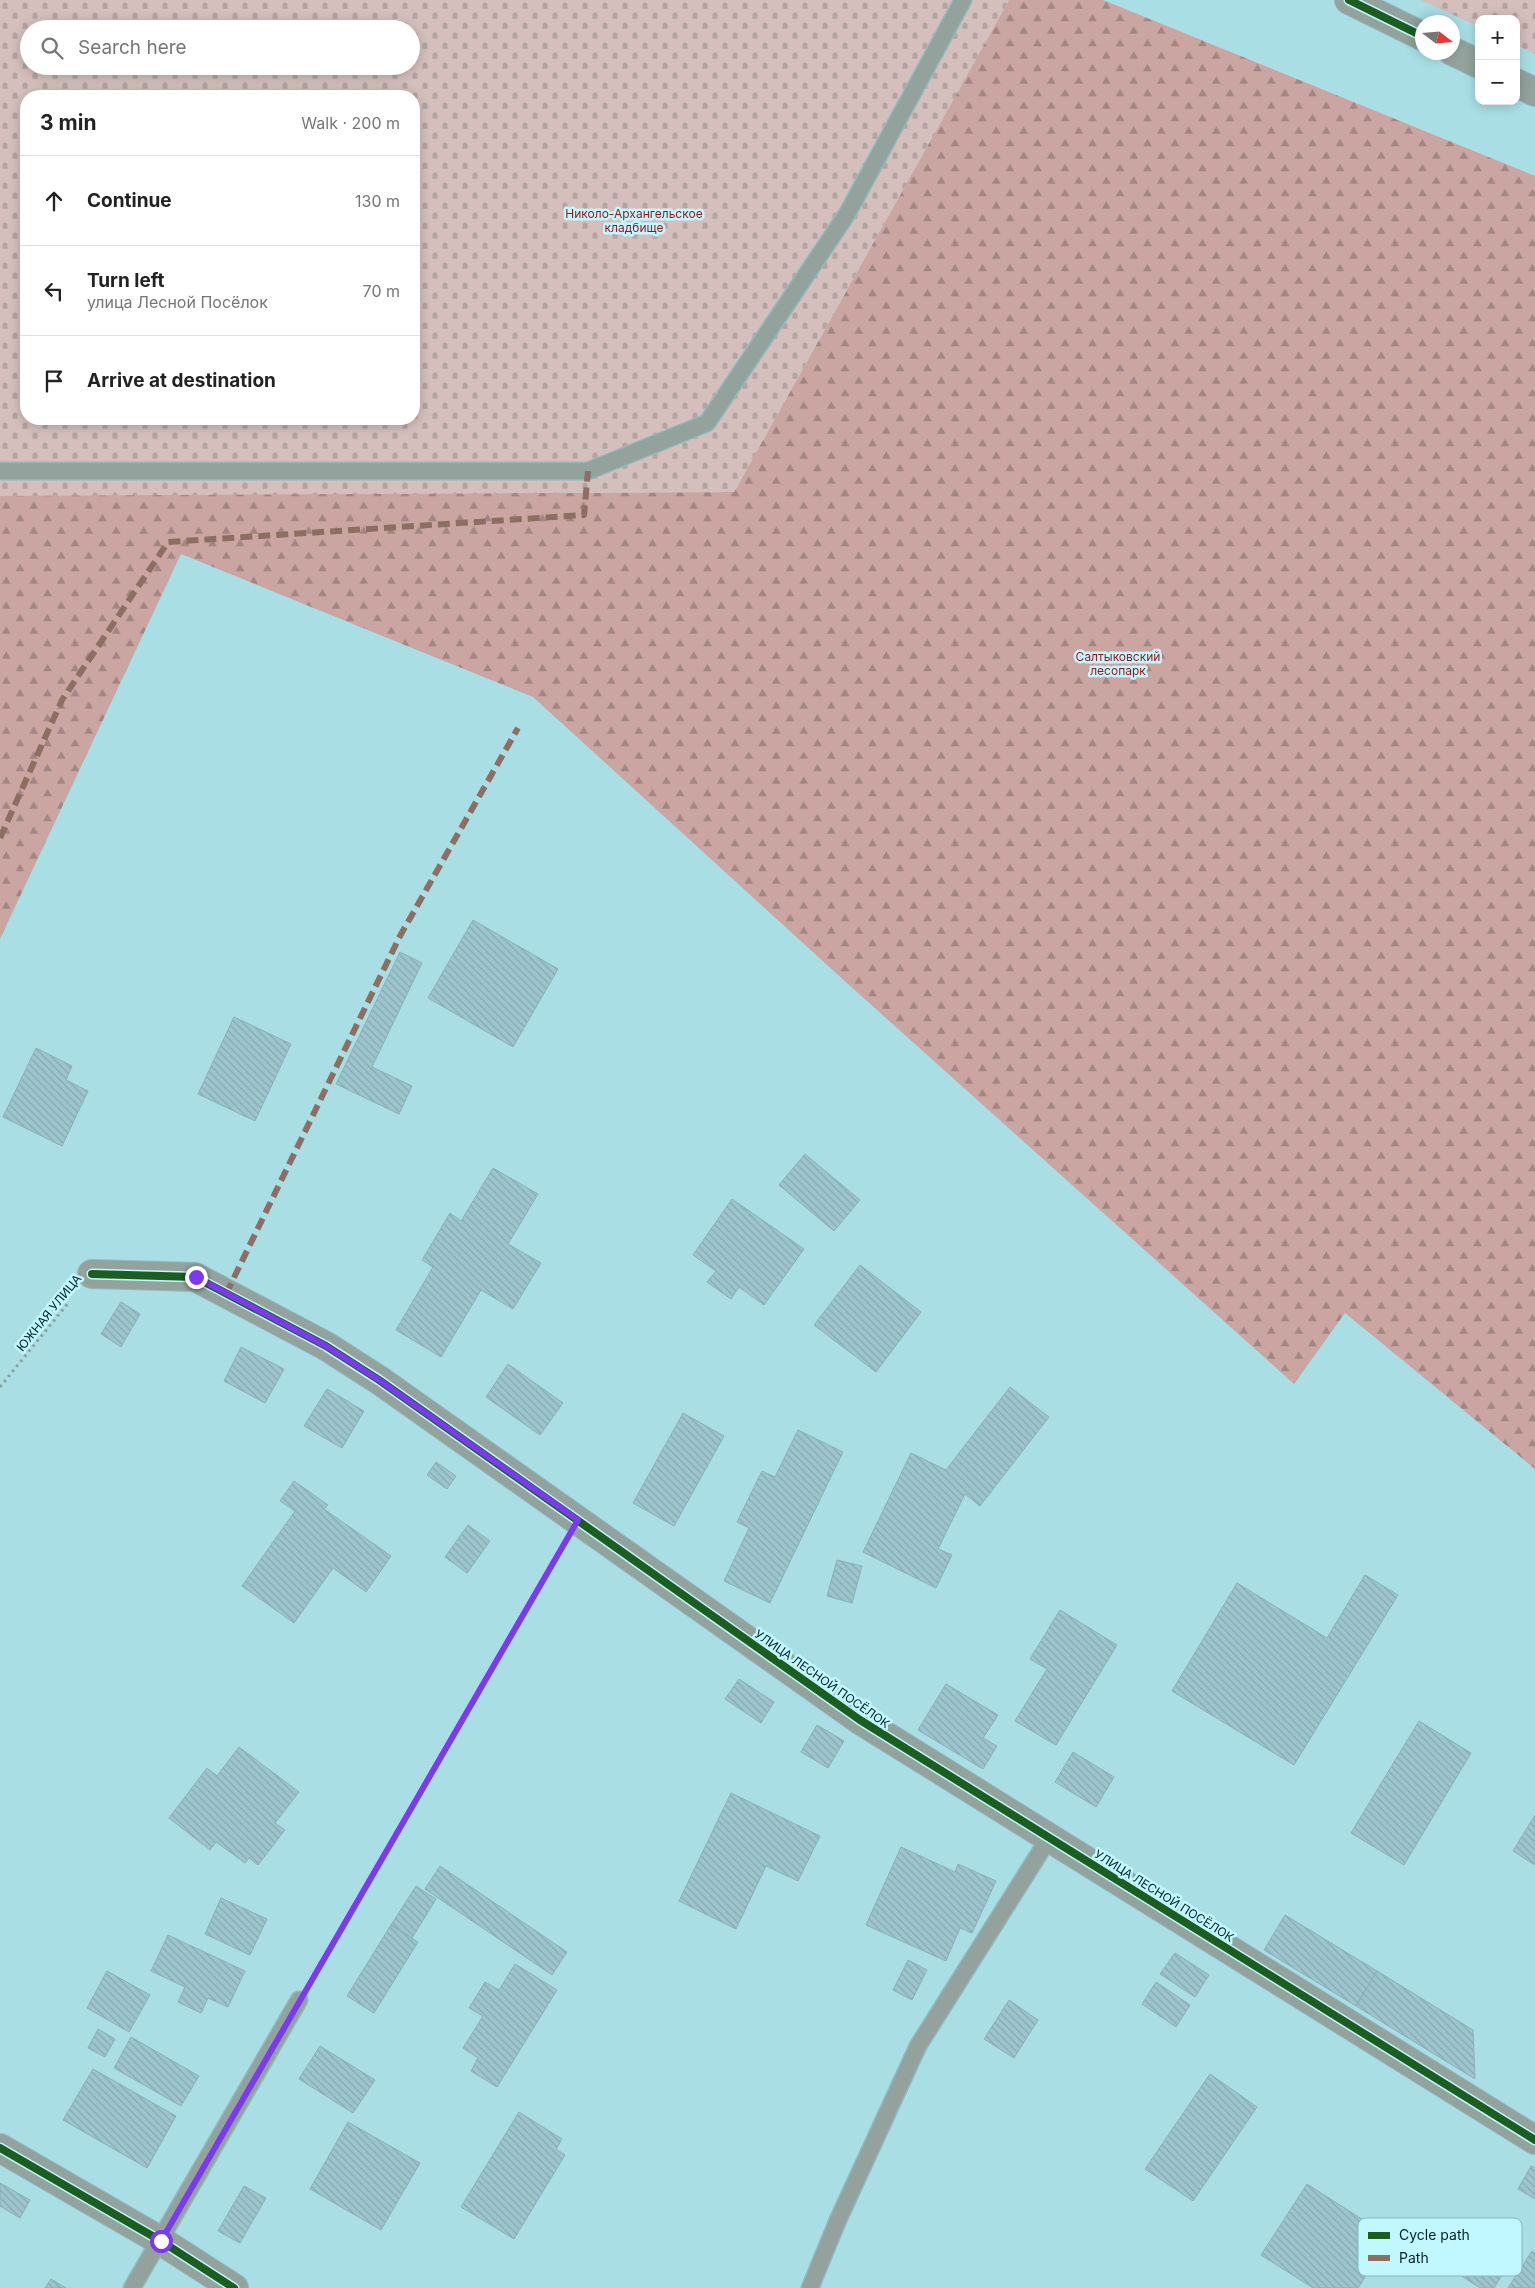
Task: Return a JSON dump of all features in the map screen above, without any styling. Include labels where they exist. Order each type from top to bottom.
[{"type":"street","points":[[1349,0],[1415,33]]},
{"type":"street","points":[[1460,55],[1475,62]]},
{"type":"street","points":[[1520,85],[1535,92]]},
{"type":"street","name":"УЛИЦА ЛЕСНОЙ ПОСЁЛОК","points":[[92,1274],[196,1277],[326,1346],[379,1380],[860,1720],[1535,2140]]},
{"type":"street","points":[[0,2148],[161,2241],[234,2288]]},
{"type":"lane","points":[[0,471],[588,471],[707,422],[847,214],[962,0]]},
{"type":"lane","points":[[810,2288],[838,2220],[918,2046],[1049,1838]]},
{"type":"lane","points":[[132,2288],[161,2241],[299,2000]]},
{"type":"path","points":[[299,2000],[578,1520]]},
{"type":"green space","name":"Николо-Архангельское кладбище","points":[[0,0],[1009,0],[734,492],[0,496]]},
{"type":"green space","name":"Салтыковский лесопарк","points":[[1009,0],[1103,0],[1535,176],[1535,1469],[1345,1313],[1294,1384],[848,984],[533,697],[181,554],[0,939],[0,495],[734,492]]},
{"type":"green space","points":[[1421,0],[1535,0],[1535,54],[1520,47],[1520,15],[1475,15],[1475,25],[1460,18],[1460,15],[1453,15]]},
{"type":"building","points":[[473,920],[558,969],[513,1047],[428,998]]},
{"type":"building","points":[[400,952],[422,963],[372,1067],[412,1086],[399,1114],[336,1084]]},
{"type":"building","points":[[234,1017],[291,1044],[255,1121],[198,1094]]},
{"type":"building","points":[[36,1048],[72,1066],[66,1080],[88,1091],[62,1146],[3,1117]]},
{"type":"building","points":[[805,1154],[860,1200],[834,1231],[779,1185]]},
{"type":"building","points":[[493,1168],[538,1194],[508,1244],[541,1263],[513,1309],[481,1290],[441,1357],[396,1330],[433,1267],[422,1260],[450,1213],[461,1221]]},
{"type":"building","points":[[732,1199],[804,1249],[764,1305],[739,1287],[731,1299],[707,1282],[716,1271],[693,1255]]},
{"type":"building","points":[[860,1265],[921,1312],[876,1372],[814,1325]]},
{"type":"building","points":[[121,1302],[140,1314],[121,1347],[101,1334]]},
{"type":"building","points":[[241,1347],[284,1369],[265,1403],[224,1381]]},
{"type":"building","points":[[508,1364],[563,1403],[540,1435],[486,1397]]},
{"type":"building","points":[[1010,1387],[1049,1417],[980,1506],[965,1494],[938,1549],[952,1555],[936,1588],[863,1552],[911,1453],[946,1470]]},
{"type":"building","points":[[327,1389],[364,1411],[342,1448],[304,1426]]},
{"type":"building","points":[[683,1413],[724,1436],[674,1526],[633,1503]]},
{"type":"building","points":[[798,1430],[843,1452],[770,1603],[724,1581],[749,1528],[737,1522],[762,1471],[775,1477]]},
{"type":"building","points":[[436,1462],[456,1476],[447,1489],[427,1475]]},
{"type":"building","points":[[294,1481],[328,1505],[324,1509],[391,1556],[366,1592],[333,1568],[294,1623],[242,1586],[295,1511],[280,1501]]},
{"type":"building","points":[[468,1525],[490,1541],[467,1573],[445,1557]]},
{"type":"building","points":[[837,1560],[862,1566],[852,1603],[827,1596]]},
{"type":"building","points":[[1365,1575],[1398,1595],[1294,1765],[1172,1691],[1237,1583],[1327,1638]]},
{"type":"building","points":[[1060,1610],[1117,1645],[1056,1745],[1015,1721],[1047,1669],[1030,1659]]},
{"type":"building","points":[[739,1679],[774,1702],[761,1723],[725,1699]]},
{"type":"building","points":[[946,1684],[998,1715],[983,1738],[997,1746],[983,1769],[918,1730]]},
{"type":"building","points":[[1419,1721],[1471,1753],[1404,1865],[1351,1833]]},
{"type":"building","points":[[817,1725],[844,1741],[828,1768],[801,1752]]},
{"type":"building","points":[[239,1747],[299,1792],[275,1823],[285,1830],[258,1865],[249,1858],[245,1863],[216,1842],[210,1850],[169,1818],[207,1768],[217,1776]]},
{"type":"building","points":[[1073,1752],[1114,1777],[1096,1807],[1055,1782]]},
{"type":"building","points":[[731,1793],[820,1836],[798,1881],[766,1866],[736,1929],[679,1901]]},
{"type":"building","points":[[1535,1815],[1535,1865],[1513,1851]]},
{"type":"building","points":[[901,1847],[955,1872],[958,1864],[996,1881],[972,1933],[960,1928],[946,1961],[866,1925]]},
{"type":"building","points":[[440,1866],[567,1952],[552,1975],[425,1889]]},
{"type":"building","points":[[416,1886],[436,1899],[412,1938],[391,1925]]},
{"type":"building","points":[[221,1898],[267,1919],[250,1955],[205,1934]]},
{"type":"building","points":[[1285,1915],[1377,1971],[1356,2006],[1264,1950]]},
{"type":"building","points":[[391,1925],[418,1942],[374,2013],[347,1996]]},
{"type":"building","points":[[168,1935],[245,1971],[228,2007],[208,1998],[201,2013],[178,2002],[185,1987],[151,1971]]},
{"type":"building","points":[[1175,1953],[1209,1975],[1195,1997],[1160,1974]]},
{"type":"building","points":[[908,1960],[927,1970],[912,2000],[893,1990]]},
{"type":"building","points":[[515,1964],[557,1990],[497,2087],[471,2071],[478,2058],[463,2048],[483,2016],[469,2008],[485,1982],[499,1990]]},
{"type":"building","points":[[107,1971],[150,1995],[129,2032],[87,2008]]},
{"type":"building","points":[[1377,1971],[1473,2030],[1475,2079],[1356,2006]]},
{"type":"building","points":[[1156,1982],[1190,2005],[1176,2027],[1142,2004]]},
{"type":"building","points":[[1009,2000],[1038,2020],[1014,2058],[984,2039]]},
{"type":"building","points":[[98,2029],[115,2039],[105,2057],[88,2048]]},
{"type":"building","points":[[131,2037],[199,2076],[181,2106],[114,2068]]},
{"type":"building","points":[[320,2046],[375,2080],[353,2113],[299,2079]]},
{"type":"building","points":[[93,2069],[176,2116],[147,2168],[63,2120]]},
{"type":"building","points":[[1210,2074],[1257,2107],[1193,2201],[1145,2169]]},
{"type":"building","points":[[519,2112],[562,2139],[556,2149],[565,2155],[514,2239],[461,2207]]},
{"type":"building","points":[[348,2122],[420,2163],[381,2230],[310,2189]]},
{"type":"building","points":[[1531,2166],[1535,2168],[1535,2199],[1518,2189]]},
{"type":"building","points":[[0,2183],[30,2200],[20,2218],[0,2206]]},
{"type":"building","points":[[1307,2184],[1360,2218],[1358,2218],[1358,2276],[1366,2276],[1358,2288],[1313,2288],[1261,2255]]},
{"type":"building","points":[[244,2186],[266,2198],[240,2243],[218,2231]]},
{"type":"building","points":[[1532,2251],[1535,2253],[1535,2288],[1508,2288],[1516,2276],[1522,2276],[1522,2266]]},
{"type":"building","points":[[1462,2276],[1502,2276],[1494,2288],[1480,2288]]},
{"type":"building","points":[[51,2279],[66,2288],[45,2288]]},
{"type":"marked path","points":[[0,838],[62,700],[168,542],[584,515],[588,471]]},
{"type":"marked path","points":[[226,1294],[400,936],[518,728]]},
{"type":"cycle path","points":[[1349,0],[1415,33]]},
{"type":"cycle path","points":[[92,1274],[195,1277],[326,1346],[379,1380],[860,1720],[1535,2140]]},
{"type":"cycle path","points":[[0,2148],[161,2241],[234,2288]]},
{"type":"route","points":[[161,2241],[578,1520],[379,1380],[326,1346],[196,1277]]}]
